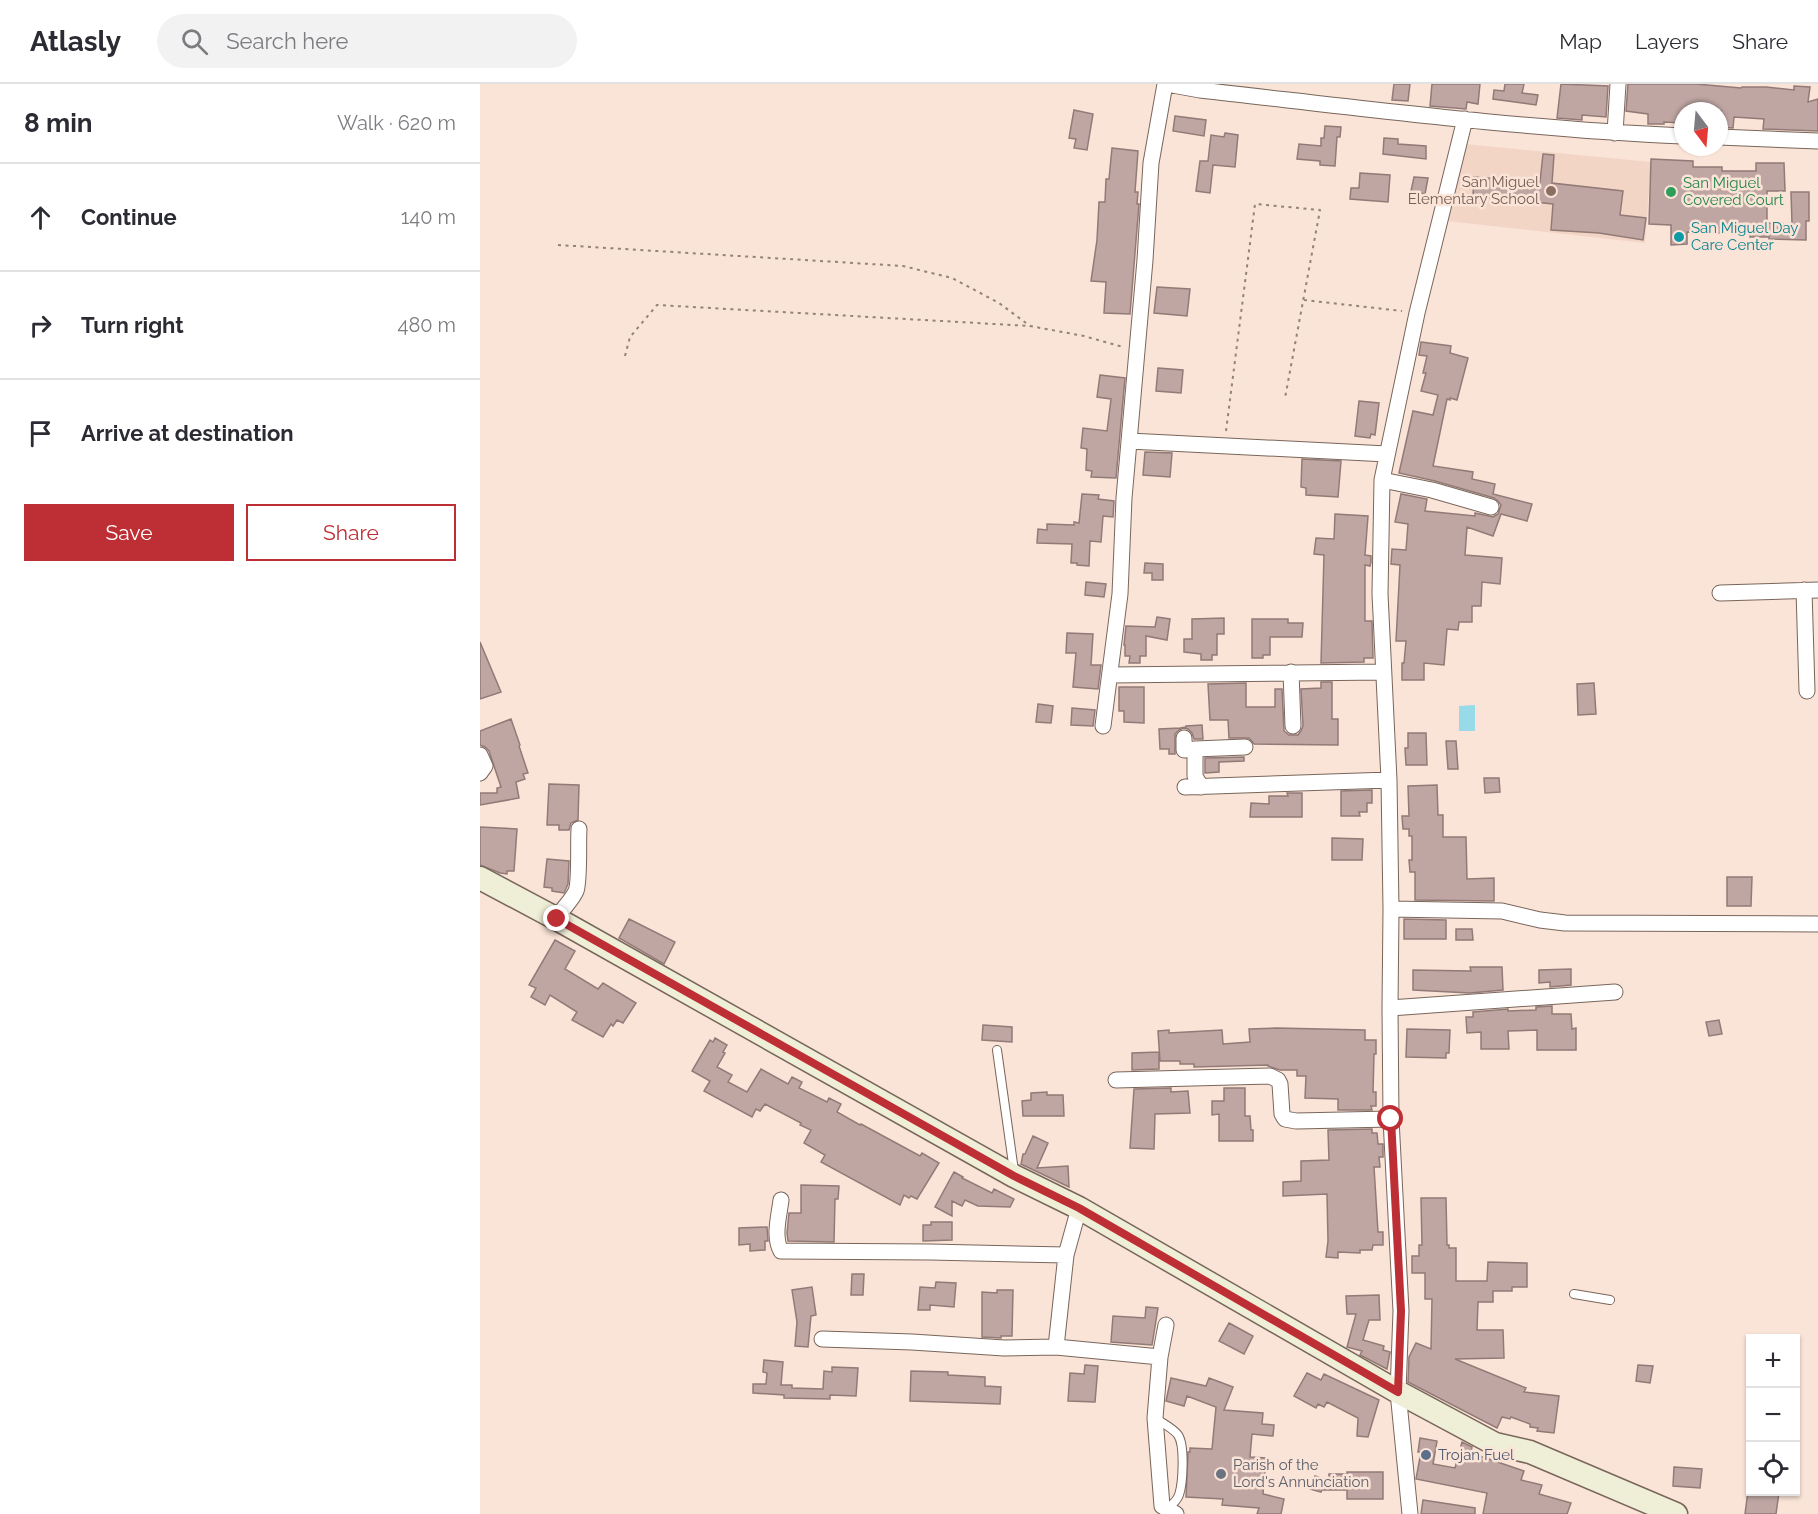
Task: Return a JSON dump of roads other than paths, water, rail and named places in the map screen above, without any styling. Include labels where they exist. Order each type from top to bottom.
[{"type":"main road","points":[[480,878],[939,1132],[1014,1176],[1079,1208],[1398,1392],[1495,1444],[1530,1452],[1676,1514]]},
{"type":"street","points":[[1103,726],[1120,594],[1124,498],[1145,260],[1151,163],[1166,84],[1466,119],[1615,133],[1674,136]]},
{"type":"street","points":[[1615,133],[1618,84]]},
{"type":"street","points":[[1410,1514],[1398,1392],[1401,1311],[1391,1119],[1389,780],[1380,594],[1382,480],[1417,313],[1466,119]]},
{"type":"street","points":[[1728,137],[1818,141]]},
{"type":"street","points":[[1129,441],[1387,454]]},
{"type":"street","points":[[1382,480],[1432,490],[1491,507]]},
{"type":"street","points":[[1720,592],[1811,590],[1807,691]]},
{"type":"street","points":[[1291,672],[1293,726]]},
{"type":"street","points":[[1110,675],[1383,672]]},
{"type":"street","points":[[1184,738],[1184,750],[1245,747]]},
{"type":"street","points":[[1195,749],[1195,776],[1201,787]]},
{"type":"street","points":[[480,755],[484,766],[480,773]]},
{"type":"street","points":[[1185,787],[1389,780]]},
{"type":"street","points":[[557,919],[577,889],[579,829]]},
{"type":"street","points":[[1391,909],[1502,911],[1565,923],[1818,924]]},
{"type":"street","points":[[1390,1008],[1615,992]]},
{"type":"street","points":[[1116,1080],[1270,1076],[1278,1080],[1280,1084],[1282,1114],[1285,1119],[1296,1121],[1391,1119]]},
{"type":"street","points":[[781,1200],[777,1234],[781,1251],[1066,1255]]},
{"type":"street","points":[[1056,1347],[1066,1255],[1079,1208]]},
{"type":"street","points":[[1166,1325],[1160,1357],[1155,1418],[1162,1506],[1176,1514]]},
{"type":"street","points":[[822,1339],[1004,1348],[1056,1347],[1160,1357]]},
{"type":"lane","points":[[997,1050],[1014,1176]]},
{"type":"lane","points":[[1574,1294],[1610,1300]]},
{"type":"lane","points":[[1155,1418],[1177,1434],[1182,1443],[1179,1494],[1170,1506],[1162,1506]]},
{"type":"water","points":[[1475,705],[1475,731],[1459,731],[1459,706]]},
{"type":"place","name":"San Miguel Elementary School","points":[[1551,191]]},
{"type":"place","name":"San Miguel Covered Court","points":[[1671,192]]},
{"type":"place","name":"San Miguel Day Care Center","points":[[1679,237]]},
{"type":"place","name":"Trojan Fuel","points":[[1426,1455]]},
{"type":"place","name":"Parish of the Lord's Annunciation","points":[[1221,1474]]}]
